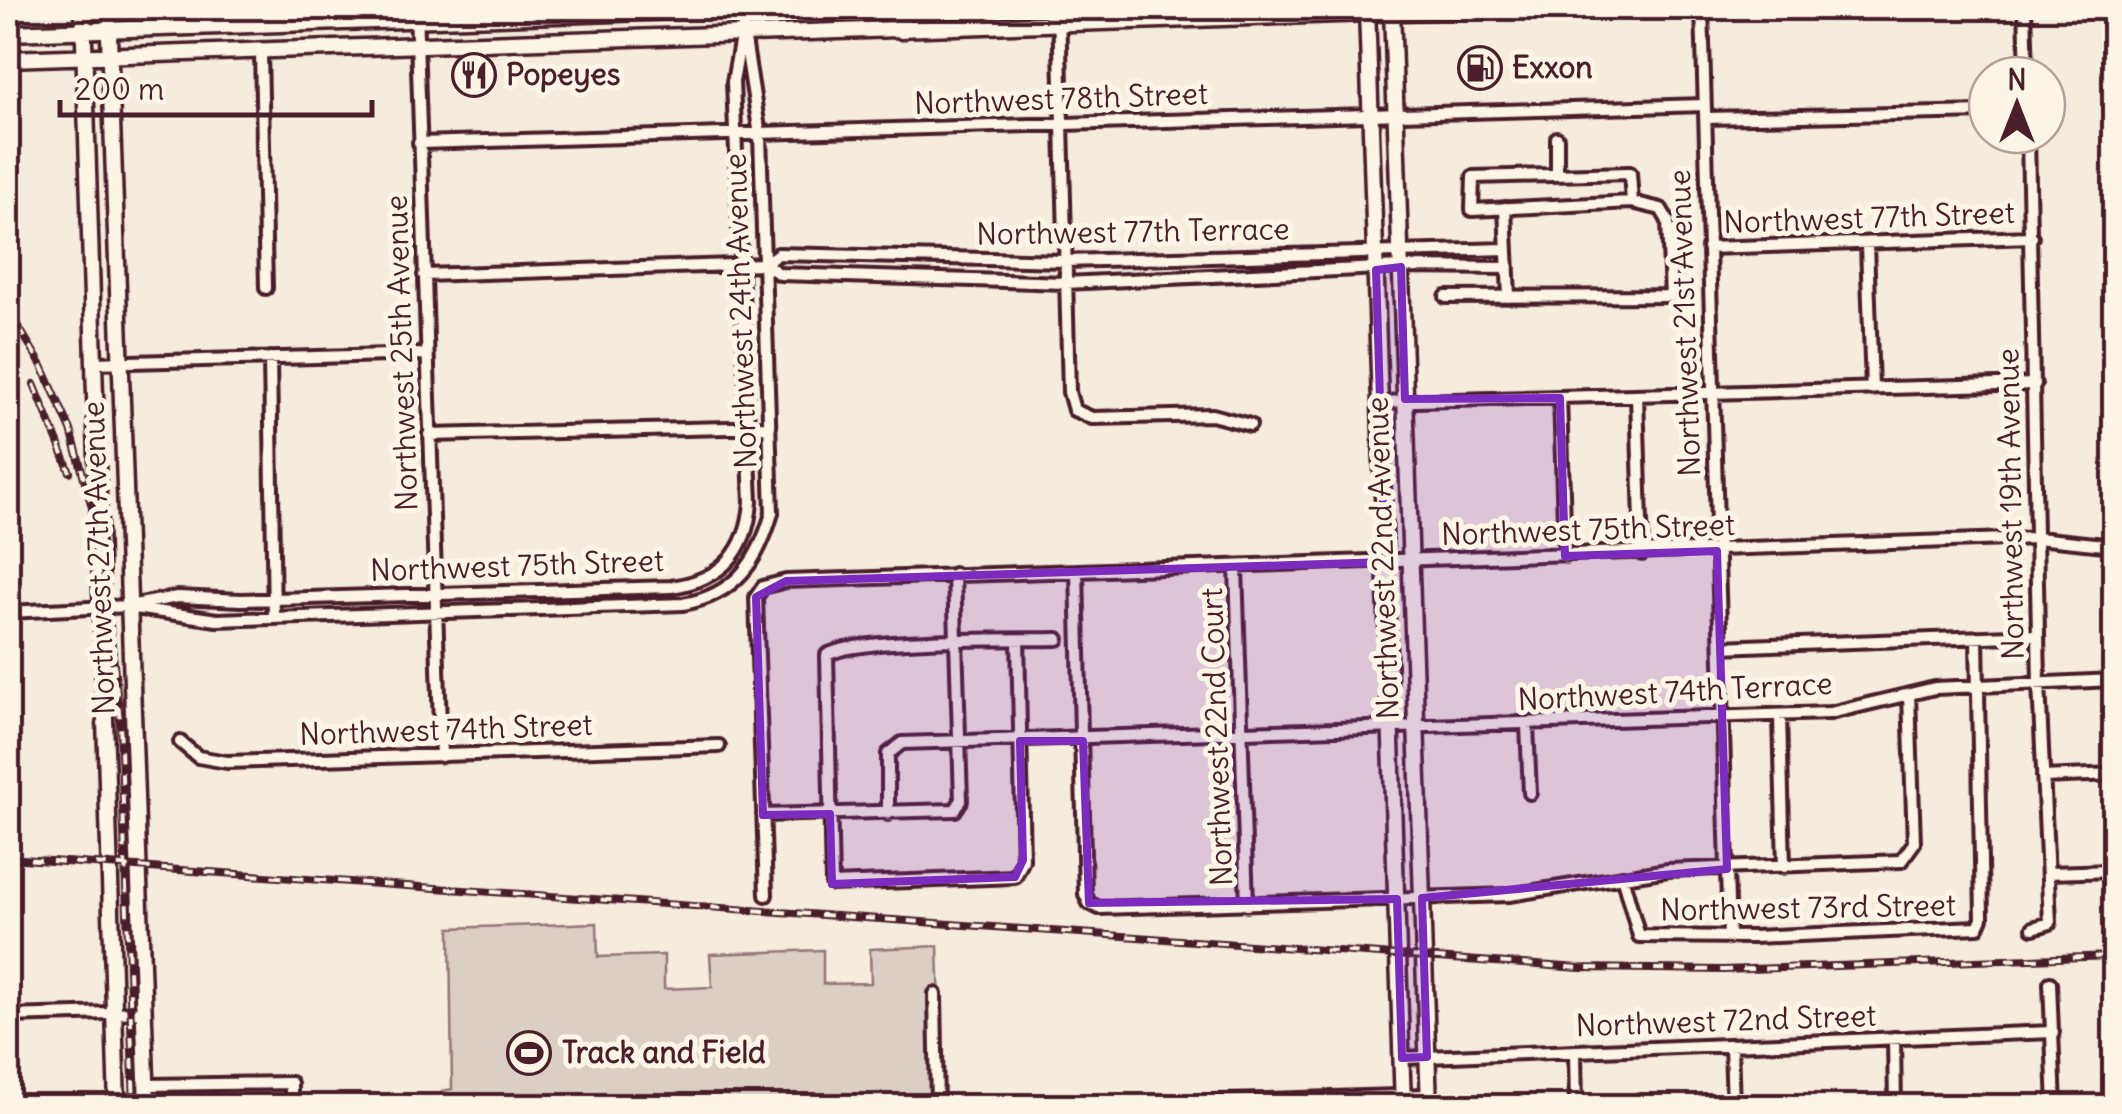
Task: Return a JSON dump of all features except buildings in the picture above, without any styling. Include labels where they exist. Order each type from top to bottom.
[{"type":"main road","name":"Northwest 27th Avenue","points":[[83,8],[117,1106]]},
{"type":"main road","name":"Northwest 27th Avenue","points":[[108,8],[148,1106]]},
{"type":"main road","points":[[8,33],[416,14],[768,8]]},
{"type":"main road","points":[[901,8],[902,30]]},
{"type":"main road","points":[[1156,20],[1212,8]]},
{"type":"main road","points":[[8,60],[742,37],[1367,10],[1518,8]]},
{"type":"main road","name":"Northwest 22nd Avenue","points":[[1367,10],[1403,1101]]},
{"type":"main road","name":"Northwest 22nd Avenue","points":[[1392,10],[1429,1100]]},
{"type":"main road","points":[[579,14],[580,42]]},
{"type":"main road","points":[[90,199],[113,198]]},
{"type":"main road","points":[[95,412],[120,412]]},
{"type":"street","name":"Northwest 24th Avenue","points":[[718,595],[744,575],[763,544],[772,513],[760,135],[740,8]]},
{"type":"street","points":[[1059,8],[1069,392],[1074,410],[1092,418],[1227,416],[1250,424]]},
{"type":"street","name":"Northwest 21st Avenue","points":[[1702,8],[1729,938]]},
{"type":"street","points":[[2025,8],[2026,55]]},
{"type":"street","name":"Northwest 25th Avenue","points":[[416,14],[441,756]]},
{"type":"street","name":"Northwest 75th Street","points":[[8,612],[129,606],[178,596],[274,599],[688,585],[720,570],[734,558],[749,526],[744,265],[732,82],[742,37]]},
{"type":"street","points":[[261,51],[266,288]]},
{"type":"street","name":"Northwest 78th Street","points":[[420,143],[1704,106]]},
{"type":"street","points":[[1704,118],[1967,112]]},
{"type":"street","points":[[1557,138],[1557,175]]},
{"type":"street","name":"Northwest 19th Avenue","points":[[2029,155],[2039,683],[2048,873]]},
{"type":"street","points":[[1446,298],[1671,296],[1668,221],[1661,209],[1632,202],[1472,210],[1473,177],[1630,173],[1632,202]]},
{"type":"street","points":[[1505,208],[1509,297]]},
{"type":"street","name":"Northwest 77th Street","points":[[1708,248],[2032,238]]},
{"type":"street","points":[[1867,244],[1872,389]]},
{"type":"street","name":"Northwest 77th Terrace","points":[[424,275],[764,264],[778,254],[1065,262],[1507,248]]},
{"type":"street","points":[[910,278],[911,257]]},
{"type":"street","points":[[1008,281],[1009,260]]},
{"type":"street","name":"Northwest 77th Terrace","points":[[764,264],[780,274],[1065,283],[1401,268],[1508,268]]},
{"type":"street","points":[[94,363],[426,354]]},
{"type":"street","points":[[270,358],[274,618]]},
{"type":"street","points":[[1380,402],[2035,384]]},
{"type":"street","points":[[1637,396],[1642,554]]},
{"type":"street","points":[[1560,398],[1564,556]]},
{"type":"street","points":[[429,435],[770,427]]},
{"type":"street","name":"Northwest 75th Street","points":[[763,816],[756,597],[763,587],[786,581],[2038,538],[2114,546]]},
{"type":"street","name":"Northwest 22nd Court","points":[[1236,568],[1247,904]]},
{"type":"street","points":[[1077,571],[1083,741]]},
{"type":"street","points":[[766,895],[763,816],[946,813],[961,801],[954,574]]},
{"type":"street","points":[[609,589],[610,606]]},
{"type":"street","points":[[526,592],[527,610]]},
{"type":"street","name":"Northwest 75th Street","points":[[129,606],[217,620],[683,604],[718,595]]},
{"type":"street","points":[[350,597],[351,616]]},
{"type":"street","name":"Northwest 74th Terrace","points":[[1721,647],[2038,634]]},
{"type":"street","points":[[1977,637],[1978,685]]},
{"type":"street","points":[[1018,640],[1023,860],[1015,878],[832,884],[827,655],[841,646],[1058,638]]},
{"type":"street","name":"Northwest 74th Terrace","points":[[1416,729],[1830,713],[1910,694],[1978,685],[2114,680]]},
{"type":"street","name":"Northwest 73rd Street","points":[[1622,876],[1638,936],[1729,938],[1971,930],[1981,924],[1978,685]]},
{"type":"street","name":"Northwest 73rd Street","points":[[1083,741],[1085,894],[1088,903],[1099,908],[1509,895],[1622,876],[1901,861],[1914,843],[1910,694]]},
{"type":"street","points":[[1780,716],[1784,867]]},
{"type":"street","points":[[1527,725],[1530,793]]},
{"type":"street","points":[[888,814],[888,759],[892,748],[902,743],[1416,729]]},
{"type":"street","name":"Northwest 74th Street","points":[[180,742],[192,754],[214,761],[718,746]]},
{"type":"street","points":[[2042,777],[2114,774]]},
{"type":"street","points":[[2033,928],[2050,922],[2048,873],[2114,872]]},
{"type":"street","points":[[2050,983],[2055,1106]]},
{"type":"street","points":[[935,994],[937,1106]]},
{"type":"street","points":[[8,1016],[145,1012]]},
{"type":"street","name":"Northwest 72nd Street","points":[[1402,1058],[2053,1032]]},
{"type":"street","points":[[1894,1038],[1895,1106]]},
{"type":"street","points":[[1731,1046],[1733,1106]]},
{"type":"street","points":[[1575,1052],[1576,1106]]},
{"type":"street","points":[[148,1085],[290,1083],[291,1106]]},
{"type":"street","points":[[1142,1104],[1429,1100]]},
{"type":"highlighted area","points":[[1401,267],[1405,399],[1560,398],[1565,556],[1717,551],[1727,869],[1422,898],[1427,1057],[1402,1058],[1397,899],[1089,903],[1083,741],[1020,741],[1023,860],[1015,877],[832,884],[830,814],[763,815],[756,597],[786,581],[1385,562],[1376,270]]},
{"type":"shaded area","points":[[597,923],[598,957],[664,955],[664,989],[712,987],[710,954],[823,950],[823,984],[871,983],[870,949],[938,946],[943,1106],[442,1106],[442,1091],[452,1089],[450,928]]},
{"type":"railway","points":[[8,309],[42,366],[71,430],[101,541],[120,721],[134,1106]]},
{"type":"railway","points":[[34,384],[70,472]]},
{"type":"railway","points":[[8,858],[1580,968],[1723,970],[2114,956]]},
{"type":"place","name":"Exxon","points":[[1480,68]]},
{"type":"place","name":"Popeyes","points":[[474,75]]},
{"type":"place","name":"Track and Field","points":[[529,1053]]}]
